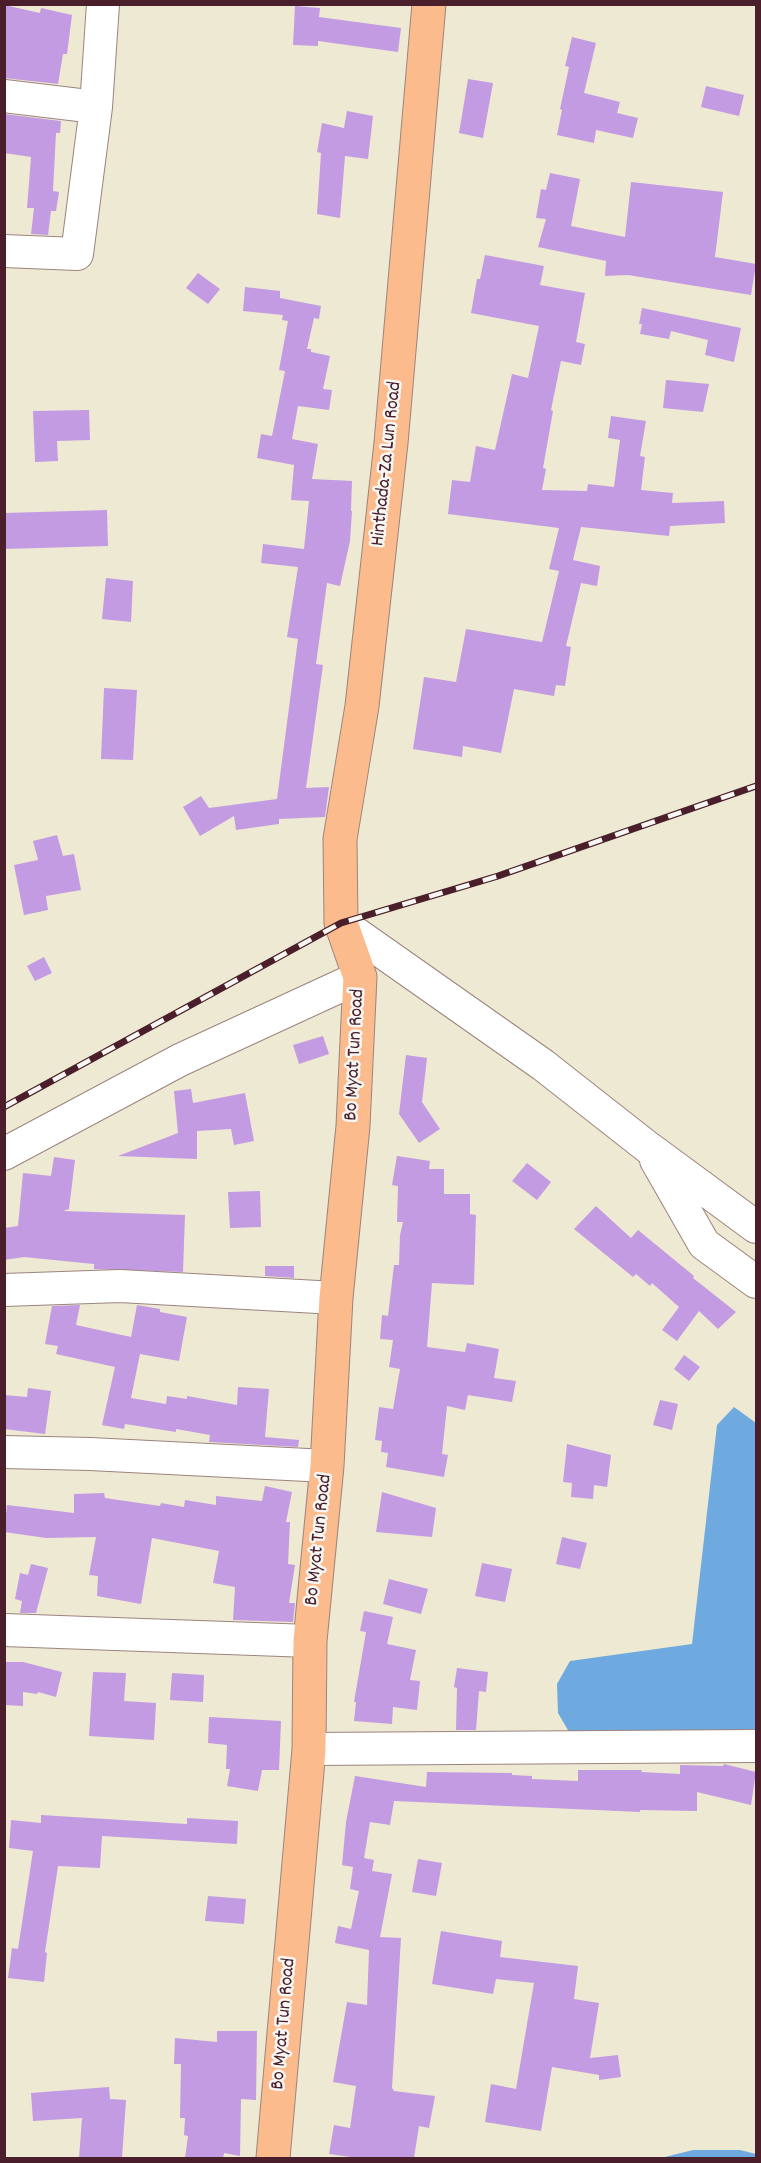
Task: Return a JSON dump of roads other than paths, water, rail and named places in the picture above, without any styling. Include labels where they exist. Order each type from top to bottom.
[{"type":"main road","name":"Hinthada-Za Lun Road","points":[[341,923],[340,839],[362,706],[391,443],[429,4]]},
{"type":"main road","name":"Bo Myat Tun Road","points":[[273,2158],[309,1749],[310,1641],[327,1466],[336,1298],[353,1126],[360,977],[341,923]]},
{"type":"street","points":[[4,251],[77,254],[96,107],[103,4]]},
{"type":"street","points":[[4,96],[96,107]]},
{"type":"street","points":[[341,923],[543,1065],[650,1149],[756,1227]]},
{"type":"street","points":[[4,1154],[180,1060],[360,977]]},
{"type":"street","points":[[650,1149],[704,1244],[756,1282]]},
{"type":"street","points":[[4,1290],[120,1286],[336,1298]]},
{"type":"street","points":[[4,1452],[327,1466]]},
{"type":"street","points":[[4,1630],[310,1641]]},
{"type":"street","points":[[309,1749],[756,1746]]},
{"type":"water","points":[[734,1407],[756,1423],[756,1732],[572,1737],[558,1713],[557,1684],[570,1661],[692,1644],[717,1425]]},
{"type":"water","points":[[693,2150],[740,2150],[756,2154],[756,2158],[661,2158]]},
{"type":"railway","points":[[4,1107],[341,923],[498,876],[756,786]]}]
